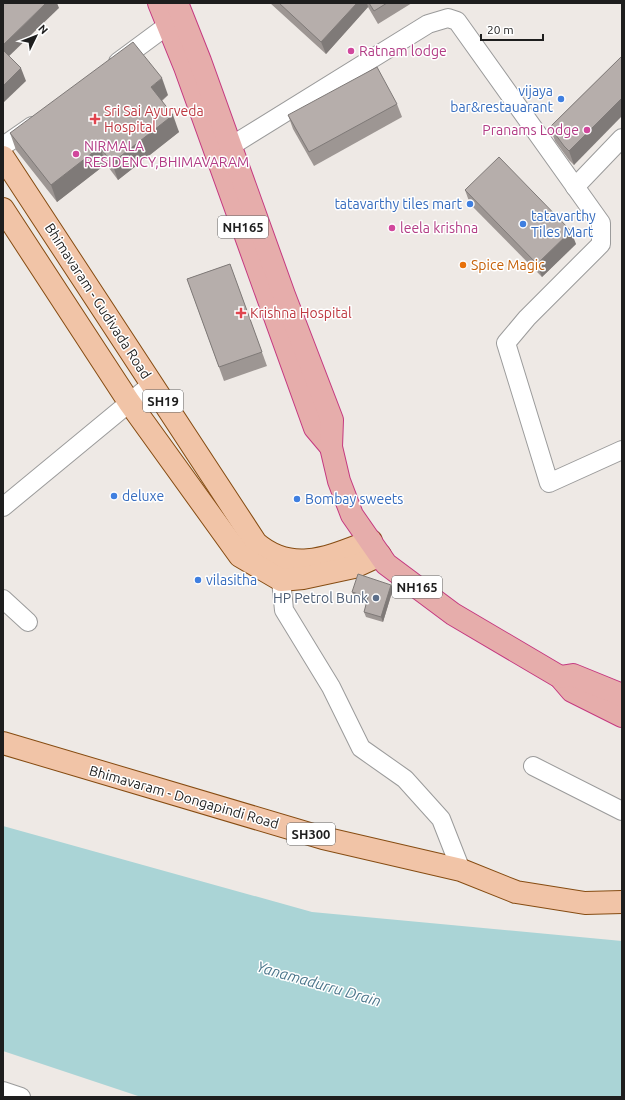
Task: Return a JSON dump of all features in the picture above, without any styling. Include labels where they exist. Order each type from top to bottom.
[{"type":"highway","name":"NH165","points":[[168,9],[185,67],[223,149],[242,201],[315,428],[331,447],[339,481],[352,514],[386,564],[453,614],[560,677],[572,691],[622,716]]},
{"type":"highway","name":"NH165","points":[[560,677],[573,675],[622,696]]},
{"type":"main road","name":"Bhimavaram - Gudivada Road","points":[[3,157],[256,543],[266,552],[288,560],[309,562],[375,548]]},
{"type":"main road","name":"Bhimavaram - Gudivada Road","points":[[4,215],[129,402],[240,556],[281,580]]},
{"type":"main road","points":[[281,580],[309,577],[354,567],[375,548]]},
{"type":"main road","name":"Bhimavaram - Dongapindi Road","points":[[3,743],[323,838],[461,870],[516,892],[585,904],[622,902]]},
{"type":"street","points":[[106,71],[168,9]]},
{"type":"street","points":[[223,149],[428,24],[448,18],[457,21],[601,223],[601,244],[527,318],[506,343],[549,483],[622,450]]},
{"type":"street","points":[[3,146],[43,117]]},
{"type":"street","points":[[575,187],[622,138]]},
{"type":"street","points":[[3,507],[152,384]]},
{"type":"street","points":[[288,560],[281,580],[284,610],[331,687],[361,748],[405,780],[441,819],[461,870]]},
{"type":"street","points":[[3,599],[28,622]]},
{"type":"street","points":[[533,766],[622,811]]},
{"type":"street","points":[[3,1091],[21,1097]]},
{"type":"water","name":"Yanamadurru Drain","points":[[3,826],[312,912],[622,941],[622,1097],[141,1097],[3,1051]]},
{"type":"building","points":[[3,3],[46,3],[3,45]]},
{"type":"building","points":[[279,3],[357,3],[321,42]]},
{"type":"building","points":[[369,3],[387,3],[374,11]]},
{"type":"building","points":[[133,42],[162,78],[151,87],[173,115],[112,163],[100,147],[51,185],[10,133]]},
{"type":"building","points":[[3,50],[21,68],[3,86]]},
{"type":"building","points":[[622,56],[622,98],[569,151],[550,127]]},
{"type":"building","points":[[377,67],[397,104],[309,152],[288,115]]},
{"type":"building","name":"tatavarthy Tiles Mart","points":[[499,157],[571,231],[537,264],[465,190]]},
{"type":"building","points":[[230,264],[262,352],[219,367],[187,279]]},
{"type":"building","points":[[358,574],[391,585],[381,617],[364,612],[368,597],[352,592]]},
{"type":"place","name":"Ratnam lodge","points":[[351,51]]},
{"type":"place","name":"vijaya bar&restauarant","points":[[561,99]]},
{"type":"place","name":"Sri Sai Ayurveda Hospital","points":[[95,119]]},
{"type":"place","name":"Pranams Lodge","points":[[587,130]]},
{"type":"place","name":"NIRMALA RESIDENCY,BHIMAVARAM","points":[[76,154]]},
{"type":"place","name":"tatavarthy tiles mart","points":[[470,204]]},
{"type":"place","name":"tatavarthy Tiles Mart","points":[[523,224]]},
{"type":"place","name":"leela krishna","points":[[392,228]]},
{"type":"place","name":"Spice Magic","points":[[463,265]]},
{"type":"place","name":"Krishna Hospital","points":[[241,313]]},
{"type":"place","name":"deluxe","points":[[114,496]]},
{"type":"place","name":"Bombay sweets","points":[[297,499]]},
{"type":"place","name":"vilasitha","points":[[198,580]]},
{"type":"place","name":"HP Petrol Bunk","points":[[376,598]]}]
